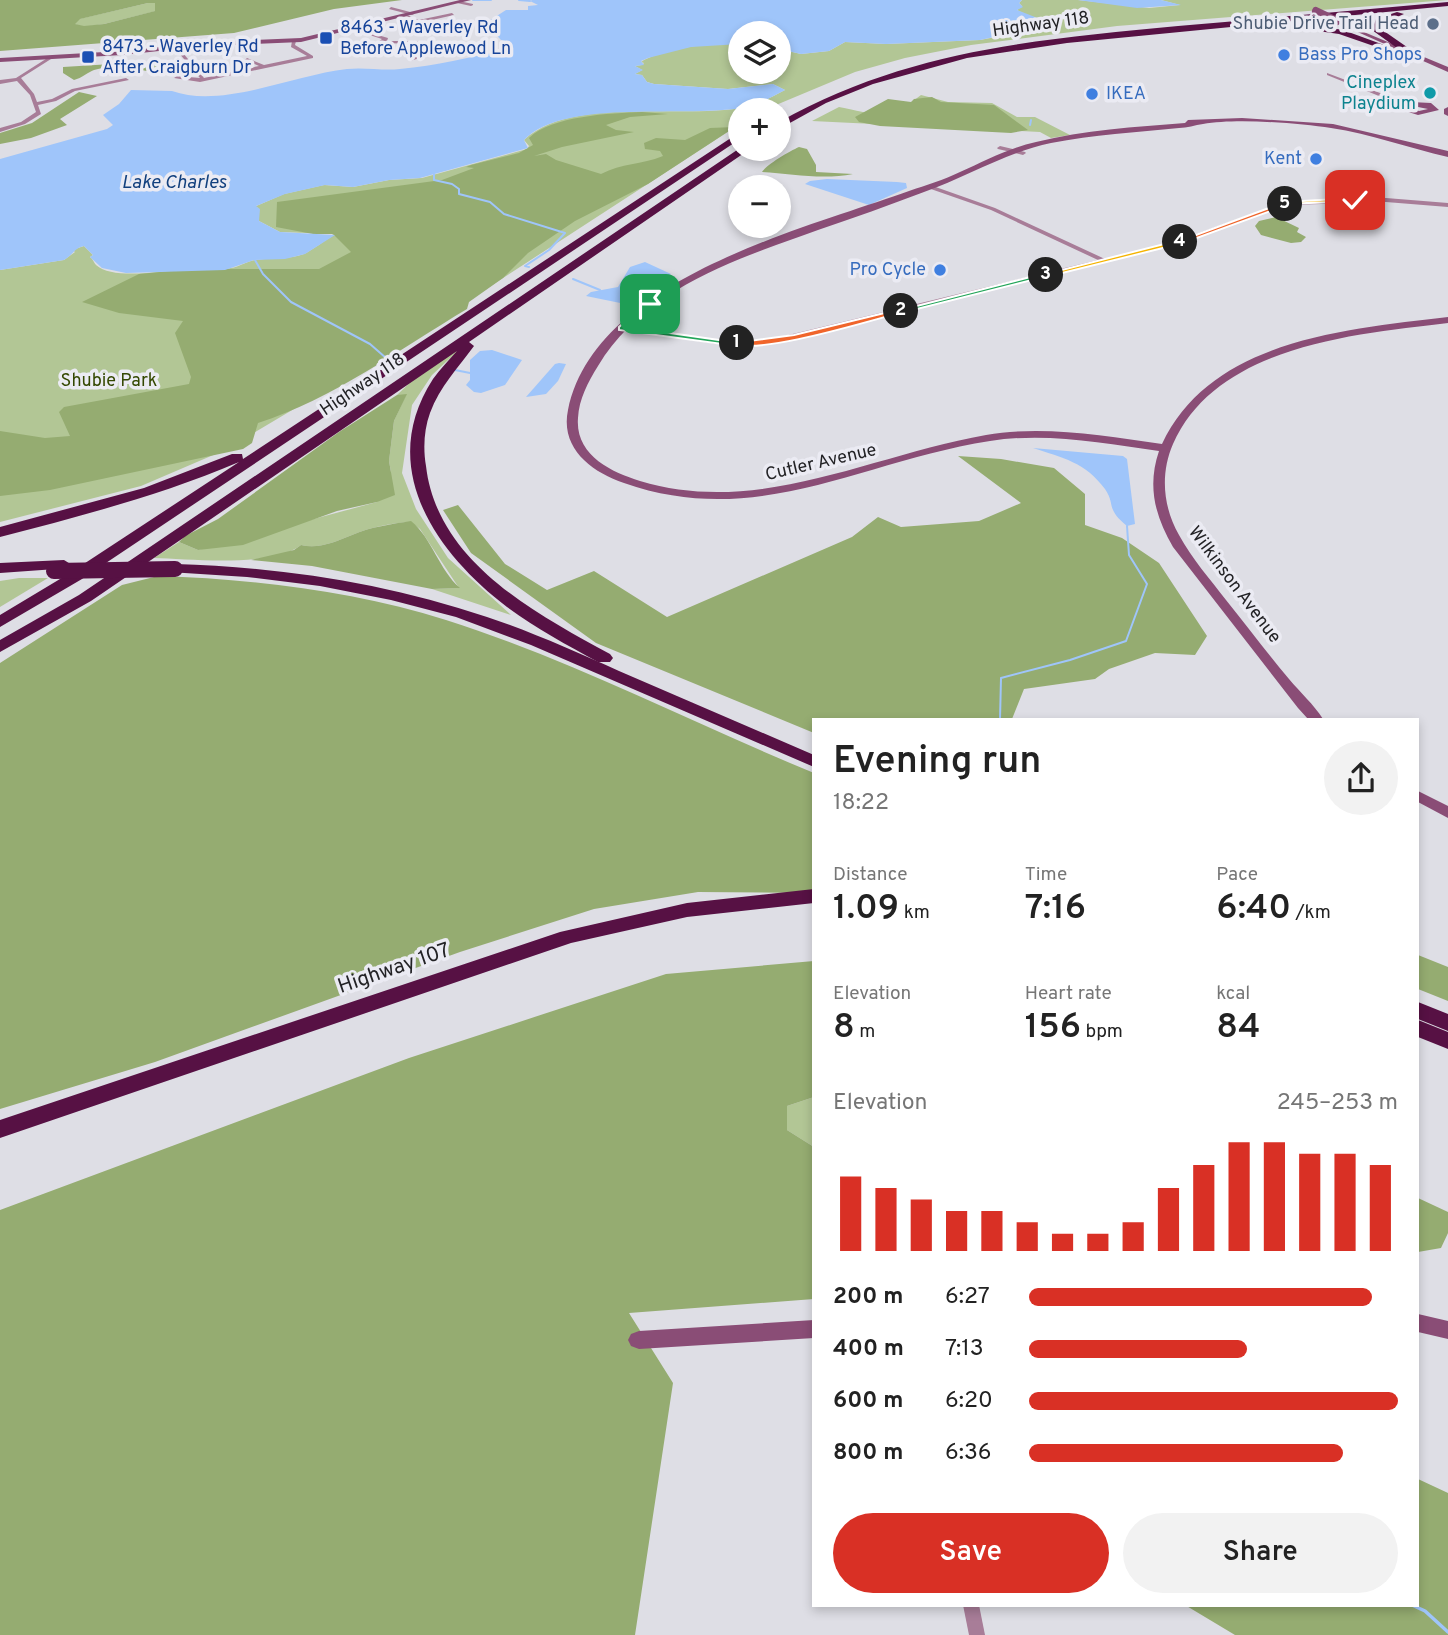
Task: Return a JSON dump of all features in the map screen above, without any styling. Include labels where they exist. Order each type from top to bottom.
[{"type":"highway","points":[[870,75],[918,60],[1012,42],[1418,0]]},
{"type":"highway","points":[[851,90],[919,70],[999,52],[1448,5]]},
{"type":"highway","points":[[1414,56],[1382,37],[1376,30],[1377,24],[1400,14],[1448,5]]},
{"type":"highway","name":"Highway 118","points":[[815,94],[870,75],[956,53],[1045,39],[1448,5]]},
{"type":"highway","name":"Highway 118","points":[[791,119],[851,90],[931,64],[1032,45],[1448,5]]},
{"type":"highway","points":[[1190,30],[1307,27],[1340,32],[1391,49]]},
{"type":"highway","name":"Highway 118","points":[[0,622],[76,576],[728,143]]},
{"type":"highway","name":"Highway 118","points":[[0,647],[85,598],[728,161]]},
{"type":"highway","points":[[580,261],[476,339],[446,370],[420,421],[415,454],[417,472],[423,493],[439,526],[467,564],[529,614],[629,673]]},
{"type":"highway","points":[[0,532],[122,502],[214,467],[265,442],[406,356]]},
{"type":"highway","points":[[176,566],[328,583],[464,614],[549,646],[812,761]]},
{"type":"highway","points":[[0,568],[249,567],[341,578],[429,597],[513,624],[812,749]]},
{"type":"highway","points":[[0,575],[59,568]]},
{"type":"highway","points":[[0,654],[74,609],[85,598]]},
{"type":"highway","name":"Highway 107","points":[[0,1129],[567,937],[687,910],[812,896]]},
{"type":"highway","points":[[1419,1010],[1448,1023]]},
{"type":"highway","points":[[1419,1028],[1448,1041]]},
{"type":"street","points":[[0,60],[294,41],[466,2]]},
{"type":"street","points":[[391,8],[438,31]]},
{"type":"street","points":[[1313,10],[1391,49],[1448,72]]},
{"type":"street","points":[[418,22],[452,14]]},
{"type":"street","points":[[1346,26],[1448,72]]},
{"type":"street","points":[[356,29],[384,38],[384,42]]},
{"type":"street","points":[[177,78],[203,79],[310,58],[293,46],[294,41]]},
{"type":"street","points":[[372,54],[376,46],[384,42],[452,44]]},
{"type":"street","points":[[410,60],[424,55],[420,42]]},
{"type":"street","points":[[175,47],[203,79]]},
{"type":"street","points":[[0,82],[18,79],[49,58]]},
{"type":"street","points":[[247,59],[264,67]]},
{"type":"street","points":[[1329,74],[1403,103],[1448,110]]},
{"type":"street","points":[[0,130],[33,118],[40,111],[18,79]]},
{"type":"street","points":[[36,104],[54,100],[72,90],[126,80]]},
{"type":"street","points":[[1403,103],[1406,109],[1413,112],[1448,110]]},
{"type":"street","points":[[1421,104],[1435,111]]},
{"type":"street","name":"Cutler Avenue","points":[[1165,448],[1079,437],[1016,435],[983,439],[783,492],[749,496],[715,495],[664,490],[623,478],[592,463],[576,445],[572,429],[580,390],[594,361],[622,328],[672,289],[729,259],[1051,141],[1199,122],[1259,120],[1313,123],[1348,129],[1448,154]]},
{"type":"street","points":[[1000,148],[1018,152]]},
{"type":"street","points":[[930,187],[993,209],[1103,260]]},
{"type":"street","points":[[622,328],[709,342],[765,343],[1200,236],[1288,203],[1386,200],[1448,205]]},
{"type":"street","name":"Wilkinson Avenue","points":[[1315,718],[1273,670],[1177,543],[1161,507],[1159,470],[1165,448],[1180,420],[1195,401],[1248,365],[1288,349],[1335,337],[1448,320]]},
{"type":"street","points":[[1419,797],[1448,813]]},
{"type":"street","points":[[1419,1323],[1448,1330]]},
{"type":"street","points":[[639,1340],[812,1329]]},
{"type":"street","points":[[971,1607],[977,1635]]},
{"type":"green space","points":[[0,0],[402,0],[334,9],[234,33],[0,51]],"holes":[[[155,3],[155,11],[104,24],[75,24],[80,19]]]},
{"type":"green space","name":"Shubie Park","points":[[1022,0],[1078,0],[1149,8],[1180,5],[1161,0],[1448,0],[1117,26],[971,45],[905,58],[855,72],[791,99],[769,98],[785,90],[773,84],[791,84],[791,52],[801,54],[829,51],[845,42],[886,44],[980,40],[1048,27],[1017,10],[1022,6],[1019,3]]},
{"type":"green space","points":[[155,3],[156,11],[104,24],[84,27],[74,24],[79,19]]},
{"type":"green space","name":"Shubie Park","points":[[728,44],[728,84],[773,84],[728,89],[654,84],[647,82],[642,75],[635,74],[642,70],[635,66],[642,65],[644,63],[641,62],[650,57],[689,47]]},
{"type":"green space","points":[[156,60],[162,73],[111,67],[94,70],[74,80],[63,73],[63,67],[128,63],[143,65]]},
{"type":"green space","points":[[79,92],[97,96],[60,119],[67,125],[31,138],[0,144],[0,133],[32,123]]},
{"type":"green space","points":[[921,95],[948,102],[992,103],[1017,117],[1035,117],[1070,135],[1051,138],[1040,132],[812,121],[839,107],[873,114],[891,112]]},
{"type":"green space","points":[[932,97],[941,102],[994,105],[1028,130],[1011,133],[880,126],[859,122],[855,117],[888,99],[911,102],[914,99]]},
{"type":"green space","name":"Shubie Park","points":[[728,109],[728,132],[383,356],[225,450],[141,486],[0,522],[0,270],[64,260],[75,252],[72,250],[84,246],[93,255],[90,257],[96,265],[104,270],[127,274],[225,269],[262,259],[298,256],[333,234],[280,232],[259,221],[258,208],[254,207],[284,194],[324,185],[353,187],[389,180],[422,178],[527,149],[529,146],[524,140],[545,126],[570,118],[599,113]]},
{"type":"green space","name":"Shubie Park","points":[[614,113],[668,114],[630,117],[606,125],[616,130],[634,132],[562,147],[534,156],[546,154],[556,160],[601,174],[663,156],[660,151],[645,149],[644,143],[656,138],[685,140],[710,128],[728,127],[728,132],[648,184],[575,221],[528,253],[503,278],[469,302],[467,309],[339,387],[286,413],[258,423],[252,443],[243,449],[50,490],[0,496],[0,431],[45,438],[70,436],[59,412],[64,407],[189,384],[191,377],[175,333],[183,321],[119,313],[82,302],[139,274],[192,269],[319,269],[351,252],[333,234],[313,234],[276,227],[277,202],[442,180],[474,168],[466,167],[471,165],[519,153],[533,145],[529,138],[552,125],[566,120]]},
{"type":"green space","points":[[799,147],[807,149],[816,165],[816,172],[853,174],[819,177],[762,172],[776,161],[791,161],[791,152]]},
{"type":"green space","points":[[1276,217],[1299,228],[1297,232],[1306,237],[1301,242],[1291,243],[1261,235],[1255,226],[1259,221]]},
{"type":"green space","points":[[462,347],[432,375],[412,405],[402,473],[416,509],[448,558],[511,615],[432,589],[459,588],[420,529],[411,522],[389,524],[327,544],[301,545],[271,557],[230,560],[154,558],[179,542],[198,550],[377,502],[391,472],[389,461],[394,421],[406,395],[397,395],[418,375]]},
{"type":"green space","points":[[407,394],[394,421],[389,461],[395,495],[337,511],[243,545],[198,550],[179,542],[185,536],[218,519],[339,432],[397,395]]},
{"type":"green space","points":[[958,456],[1001,459],[1054,468],[1085,494],[1085,525],[1122,538],[1159,563],[1207,636],[1195,655],[1155,653],[1109,669],[1095,679],[1024,689],[1012,718],[812,718],[812,732],[596,643],[471,553],[443,510],[458,505],[505,564],[547,590],[594,571],[667,617],[852,537],[878,517],[901,527],[979,521],[1021,503]]},
{"type":"green space","points":[[411,521],[425,536],[446,572],[460,588],[432,589],[312,566],[251,560],[294,550],[301,545],[327,544],[366,530]]},
{"type":"green space","points":[[158,576],[231,580],[340,594],[411,610],[540,654],[812,772],[812,893],[698,892],[594,909],[460,952],[155,1062],[0,1109],[0,663],[122,585]]},
{"type":"green space","points":[[48,578],[0,607],[0,581]]},
{"type":"green space","points":[[1419,955],[1448,967],[1448,1001],[1419,989]]},
{"type":"green space","points":[[812,961],[812,1098],[787,1106],[787,1130],[812,1146],[812,1299],[629,1313],[673,1383],[635,1635],[0,1635],[0,1210],[409,1058],[666,974]]},
{"type":"green space","points":[[812,1098],[812,1146],[787,1130],[787,1106]]},
{"type":"green space","points":[[1419,1198],[1448,1212],[1448,1233],[1441,1248],[1419,1252]]},
{"type":"green space","points":[[1419,1479],[1448,1493],[1448,1635],[1235,1635],[1188,1607],[1419,1607]]},
{"type":"water","name":"Lake Charles","points":[[1022,0],[1019,3],[1023,7],[1017,10],[1053,24],[980,40],[886,44],[845,42],[829,51],[801,54],[791,52],[791,21],[728,21],[728,45],[691,47],[648,58],[641,61],[644,65],[635,66],[643,70],[635,74],[642,75],[647,82],[654,84],[728,89],[773,84],[785,90],[769,98],[728,98],[728,109],[629,112],[568,118],[543,127],[524,140],[528,148],[420,178],[389,180],[353,187],[325,185],[285,194],[256,206],[260,209],[259,221],[280,232],[335,235],[305,254],[285,259],[254,260],[225,270],[126,273],[102,268],[90,257],[93,255],[84,246],[64,260],[0,270],[0,159],[107,129],[113,125],[103,115],[119,104],[131,90],[213,96],[235,94],[326,72],[360,68],[413,68],[505,50],[507,42],[501,40],[488,26],[489,21],[506,10],[528,10],[528,6],[538,5],[530,1]]},
{"type":"water","points":[[1078,0],[1161,0],[1181,5],[1137,8]]},
{"type":"water","points":[[827,179],[906,183],[907,188],[869,205],[805,184]]},
{"type":"water","points":[[645,262],[671,274],[630,305],[586,296],[591,292],[618,287],[630,267]]},
{"type":"water","points":[[492,350],[522,360],[505,385],[481,393],[474,392],[466,385],[470,380],[470,360],[480,351]]},
{"type":"water","points":[[555,364],[566,364],[558,381],[546,394],[526,397]]},
{"type":"water","points":[[1033,448],[1123,456],[1127,459],[1135,524],[1127,526],[1120,520],[1113,511],[1105,489],[1090,473],[1073,462]]},
{"type":"waterway","points":[[473,0],[491,0]]},
{"type":"waterway","points":[[519,0],[530,1]]},
{"type":"waterway","points":[[1030,125],[1031,120]]},
{"type":"waterway","points":[[434,174],[434,180],[452,184],[459,189],[459,194],[490,202],[504,214],[565,233],[549,250],[525,266],[529,267]]},
{"type":"waterway","points":[[255,260],[263,274],[291,302],[370,344],[386,358]]},
{"type":"waterway","points":[[573,279],[600,290]]},
{"type":"waterway","points":[[455,370],[470,373]]},
{"type":"waterway","points":[[1000,718],[1001,678],[1070,660],[1126,641],[1147,584],[1129,555],[1127,526]]},
{"type":"waterway","points":[[1416,1607],[1425,1611],[1448,1632]]},
{"type":"place","name":"Shubie Drive Trail Head","points":[[1433,24]]},
{"type":"place","name":"8463 - Waverley Rd Before Applewood Ln","points":[[326,38]]},
{"type":"place","name":"Bass Pro Shops","points":[[1284,55]]},
{"type":"place","name":"8473 - Waverley Rd After Craigburn Dr","points":[[88,57]]},
{"type":"place","name":"Cineplex Playdium","points":[[1430,93]]},
{"type":"place","name":"IKEA","points":[[1092,94]]},
{"type":"place","name":"Kent","points":[[1316,159]]},
{"type":"place","name":"Pro Cycle","points":[[940,270]]},
{"type":"route","points":[[650,304],[622,328],[709,342],[765,343],[1182,241],[1220,229],[1273,206],[1301,201],[1355,200]]}]
